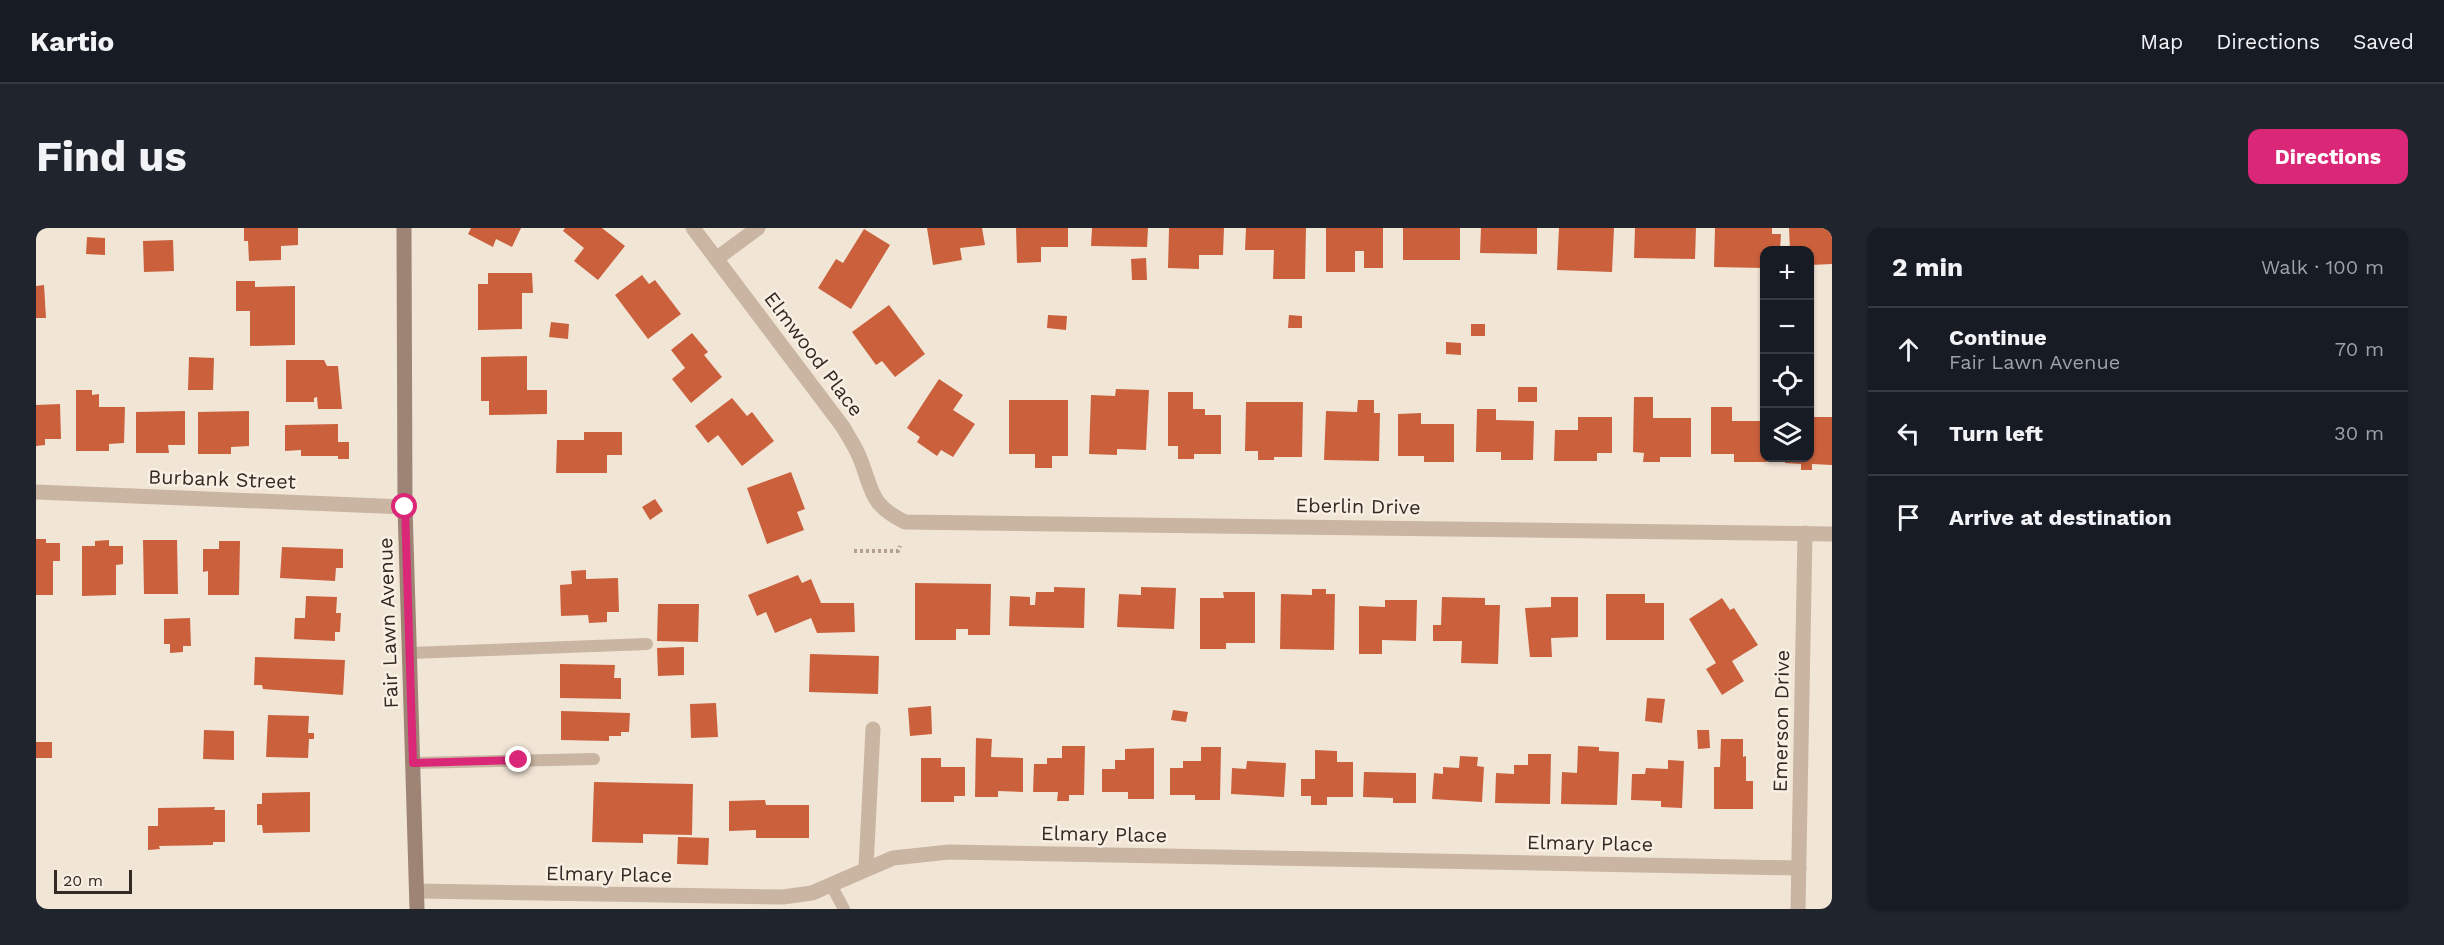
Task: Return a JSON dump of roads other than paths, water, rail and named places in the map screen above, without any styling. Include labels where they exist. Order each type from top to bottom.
[{"type":"main road","name":"Fair Lawn Avenue","points":[[404,228],[405,507],[417,909]]},
{"type":"street","name":"Elmwood Place","points":[[693,228],[843,427],[859,456],[867,486],[886,513]]},
{"type":"street","points":[[716,259],[758,228]]},
{"type":"street","name":"Burbank Street","points":[[36,492],[405,507]]},
{"type":"street","name":"Eberlin Drive","points":[[886,513],[905,522],[1832,534]]},
{"type":"street","name":"Emerson Drive","points":[[1798,909],[1805,533]]},
{"type":"street","points":[[866,868],[873,729]]},
{"type":"street","name":"Elmary Place","points":[[417,891],[752,898],[812,893],[893,858],[949,852],[1799,868]]},
{"type":"lane","points":[[410,653],[647,644]]},
{"type":"lane","points":[[413,763],[594,759]]},
{"type":"lane","points":[[831,885],[844,909]]}]
